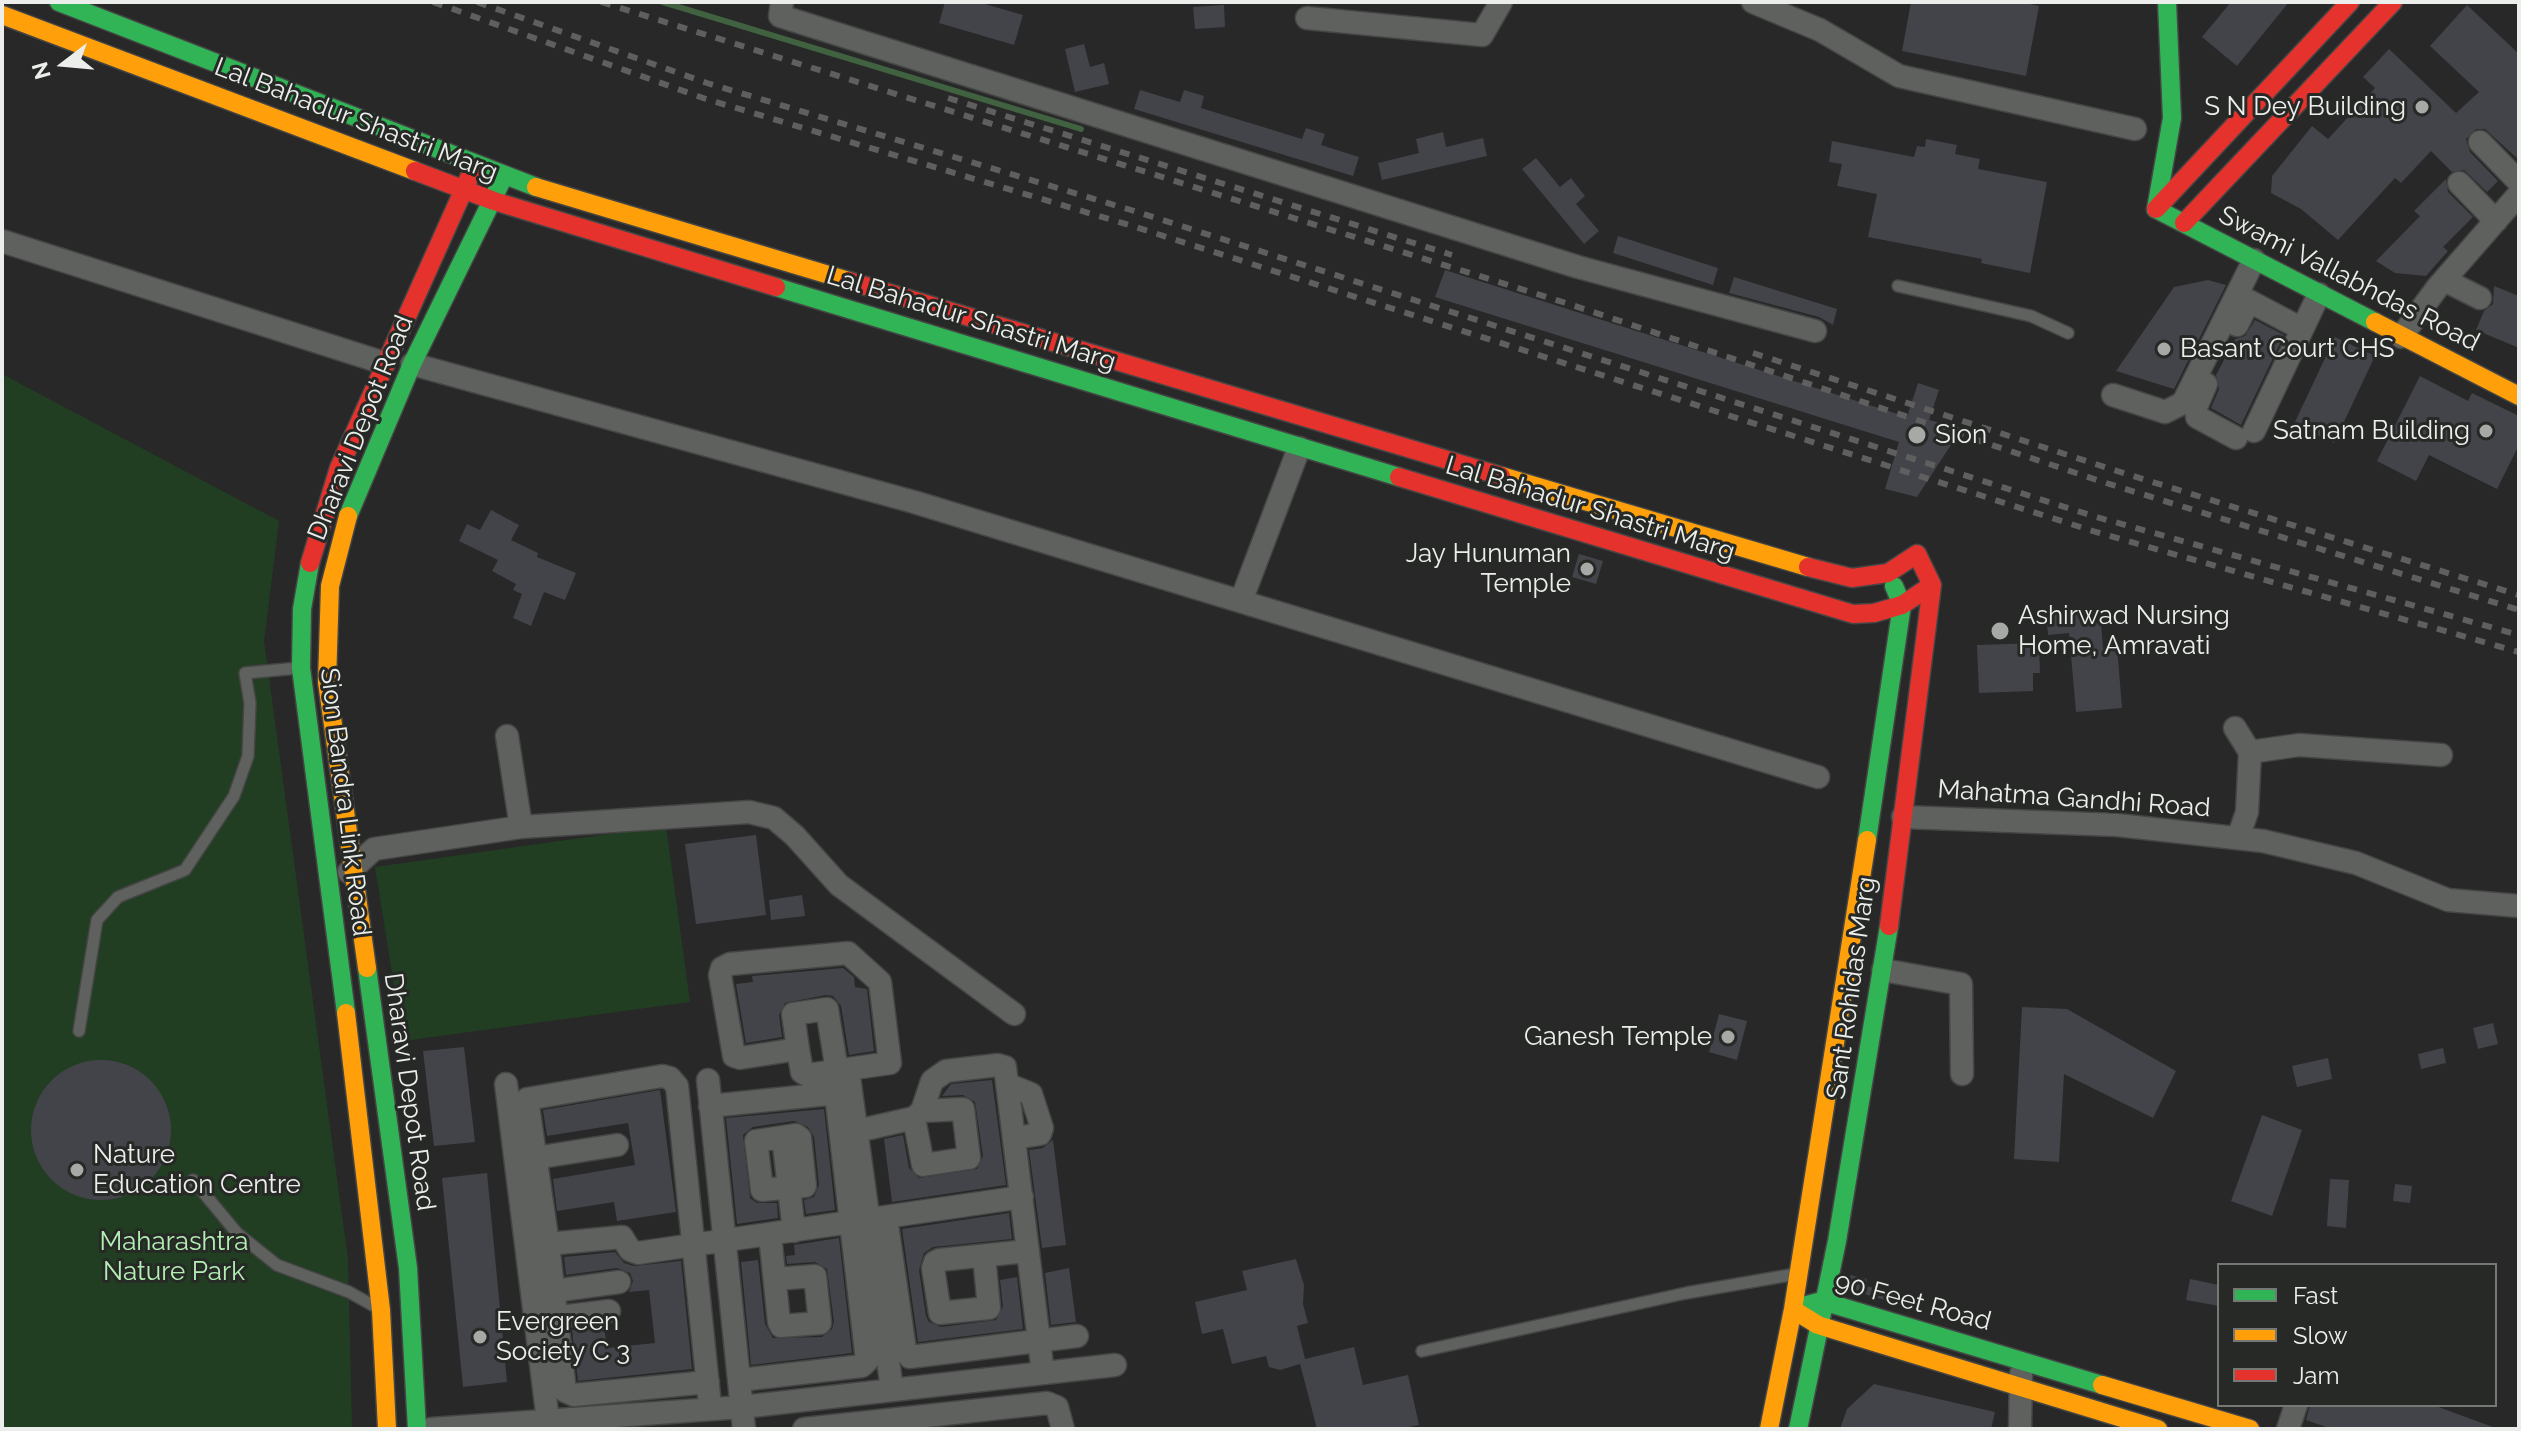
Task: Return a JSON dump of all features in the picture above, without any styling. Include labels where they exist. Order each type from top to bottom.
[{"type":"main road","name":"Lal Bahadur Shastri Marg","points":[[2,15],[494,201],[1845,612],[1874,613],[1902,605],[1932,585],[1917,554],[1888,573],[1852,578],[1831,574],[503,177],[59,2]]},
{"type":"main road","points":[[2156,209],[2172,118],[2167,2]]},
{"type":"main road","points":[[2156,209],[2350,2]]},
{"type":"main road","points":[[2184,223],[2393,2]]},
{"type":"main road","points":[[293,124],[301,97]]},
{"type":"main road","name":"Sion Bandra Link Road","points":[[387,1429],[381,1310],[301,668],[302,609],[312,551],[339,468],[475,165]]},
{"type":"main road","name":"Dharavi Depot Road","points":[[417,1429],[408,1268],[327,682],[330,586],[341,533],[412,364],[494,201],[503,177]]},
{"type":"main road","name":"Swami Vallabhdas Road","points":[[2156,209],[2519,396]]},
{"type":"main road","points":[[1212,420],[1221,393]]},
{"type":"main road","points":[[1888,573],[1902,605]]},
{"type":"main road","name":"Sant Rohidas Marg","points":[[1798,1429],[1822,1301],[1837,1241],[1883,970],[1932,585]]},
{"type":"main road","name":"Sant Rohidas Marg","points":[[1769,1429],[1793,1309],[1902,605]]},
{"type":"main road","points":[[1852,937],[1887,942]]},
{"type":"main road","points":[[1828,1080],[1864,1087]]},
{"type":"main road","name":"90 Feet Road","points":[[1793,1309],[1822,1301],[2246,1428]]},
{"type":"main road","name":"90 Feet Road","points":[[1793,1309],[1818,1325],[2019,1386],[2124,1424],[2158,1429]]},
{"type":"street","points":[[782,2],[780,16],[1578,267],[1815,331]]},
{"type":"street","points":[[1307,18],[1482,35],[1501,2]]},
{"type":"street","points":[[1753,2],[1820,30],[1899,76],[2135,129]]},
{"type":"street","points":[[2480,142],[2519,182]]},
{"type":"street","points":[[2459,183],[2496,221]]},
{"type":"street","points":[[2401,337],[2444,280],[2519,194]]},
{"type":"street","points":[[2,241],[384,363]]},
{"type":"street","points":[[2260,263],[2249,301],[2196,407],[2197,417],[2245,435],[2319,294]]},
{"type":"street","points":[[2113,395],[2165,412],[2183,403],[2260,263]]},
{"type":"street","points":[[2444,280],[2480,298]]},
{"type":"street","points":[[2249,301],[2302,329]]},
{"type":"street","points":[[412,364],[914,502],[1818,777]]},
{"type":"street","points":[[1241,601],[1299,448]]},
{"type":"street","points":[[2235,728],[2250,752],[2247,812],[2238,838]]},
{"type":"street","points":[[507,736],[521,827]]},
{"type":"street","points":[[2250,752],[2299,745],[2441,755]]},
{"type":"street","points":[[328,874],[352,872],[366,853],[374,849],[521,827],[749,812],[774,818],[795,836],[839,885],[1014,1014]]},
{"type":"street","name":"Mahatma Gandhi Road","points":[[1903,817],[2117,825],[2238,838],[2356,863],[2448,900],[2519,906]]},
{"type":"street","points":[[710,1106],[843,1082],[886,1065],[891,1056],[880,982],[854,955],[730,964],[722,968],[720,975],[734,1056],[740,1058],[798,1049]]},
{"type":"street","points":[[1883,970],[1961,984],[1962,1074]]},
{"type":"street","points":[[843,1082],[805,1074],[793,1014],[827,1009],[857,1131],[856,1186]]},
{"type":"street","points":[[857,1131],[918,1115],[932,1081],[946,1071],[998,1065],[1005,1067],[1043,1373]]},
{"type":"street","points":[[559,1424],[526,1160],[527,1103],[529,1097],[662,1076],[670,1078],[677,1086],[711,1409]]},
{"type":"street","points":[[708,1080],[743,1418]]},
{"type":"street","points":[[843,1082],[856,1186],[869,1220],[892,1389]]},
{"type":"street","points":[[506,1084],[548,1244],[554,1291],[547,1318],[563,1385],[569,1394],[708,1382]]},
{"type":"street","points":[[783,1137],[794,1231]]},
{"type":"street","points":[[526,1160],[617,1145]]},
{"type":"street","points":[[548,1244],[622,1237],[633,1252],[725,1242],[1022,1197]]},
{"type":"street","points":[[770,1235],[775,1279]]},
{"type":"street","points":[[984,1256],[1028,1251]]},
{"type":"street","points":[[554,1291],[619,1282]]},
{"type":"street","points":[[547,1318],[609,1311]]},
{"type":"street","points":[[740,1380],[862,1366],[883,1330]]},
{"type":"street","points":[[883,1330],[913,1357],[1077,1336]]},
{"type":"street","points":[[2020,1429],[2019,1386],[2023,1360]]},
{"type":"street","points":[[431,1429],[559,1424],[711,1409],[743,1418],[892,1389],[1115,1365]]},
{"type":"street","points":[[937,1385],[944,1420]]},
{"type":"street","points":[[804,1429],[944,1420],[1051,1403],[1058,1410],[1063,1429]]},
{"type":"street","points":[[2288,1429],[2295,1407]]},
{"type":"lane","points":[[1898,286],[2031,316],[2068,333]]},
{"type":"lane","points":[[79,1031],[97,920],[118,897],[185,870],[234,796],[248,756],[250,703],[245,673],[301,668]]},
{"type":"lane","points":[[193,1180],[237,1233],[277,1265],[349,1292],[381,1310]]},
{"type":"lane","points":[[1422,1351],[1686,1293],[1796,1274]]},
{"type":"green space","name":"Maharashtra Nature Park","points":[[2,374],[279,521],[264,641],[348,1259],[352,1429],[2,1429]]},
{"type":"green space","points":[[666,826],[690,1002],[403,1041],[375,867]]},
{"type":"building","points":[[945,2],[978,2],[1023,15],[1014,45],[939,23]]},
{"type":"building","points":[[1911,2],[2021,2],[2039,6],[2026,76],[1902,51]]},
{"type":"building","points":[[2231,2],[2289,2],[2237,66],[2202,37]]},
{"type":"building","points":[[1224,5],[1225,27],[1195,29],[1193,7]]},
{"type":"building","points":[[2467,5],[2519,54],[2519,160],[2485,129],[2476,129],[2466,139],[2470,152],[2498,181],[2487,192],[2464,170],[2452,172],[2431,151],[2401,183],[2395,178],[2338,240],[2301,209],[2271,193],[2272,176],[2312,126],[2328,139],[2375,88],[2363,77],[2389,49],[2456,113],[2479,92],[2430,46]]},
{"type":"building","points":[[1084,44],[1090,67],[1104,63],[1109,84],[1075,92],[1065,49]]},
{"type":"building","points":[[1140,90],[1180,102],[1184,90],[1204,96],[1201,108],[1302,139],[1306,128],[1325,134],[1321,145],[1359,157],[1353,176],[1134,109]]},
{"type":"building","points":[[1443,132],[1446,147],[1483,138],[1487,156],[1382,180],[1378,163],[1419,153],[1416,139]]},
{"type":"building","points":[[1926,139],[1957,145],[1955,154],[1980,159],[1978,169],[2047,182],[2030,273],[1981,263],[1982,259],[1868,237],[1877,194],[1837,186],[1842,164],[1829,162],[1832,141],[1914,157],[1917,146],[1925,147]]},
{"type":"building","points":[[1536,158],[1560,187],[1571,178],[1585,196],[1576,204],[1599,231],[1584,244],[1522,169]]},
{"type":"building","points":[[2446,179],[2448,192],[2473,217],[2443,247],[2448,251],[2426,276],[2395,273],[2376,261],[2420,216],[2414,211]]},
{"type":"building","points":[[1618,236],[1718,268],[1713,285],[1613,253]]},
{"type":"building","points":[[1445,270],[1907,417],[1918,383],[1939,390],[1929,420],[1962,428],[1917,497],[1885,489],[1899,442],[1435,297]]},
{"type":"building","points":[[1734,277],[1837,309],[1833,325],[1819,317],[1729,293]]},
{"type":"building","name":"Basant Court CHS","points":[[2208,280],[2226,285],[2174,389],[2116,371],[2174,287]]},
{"type":"building","points":[[2494,286],[2519,296],[2519,348],[2476,330],[2484,311],[2493,304]]},
{"type":"building","points":[[2255,320],[2284,335],[2241,425],[2211,408],[2219,389],[2216,375],[2235,339],[2245,336]]},
{"type":"building","points":[[2335,337],[2375,356],[2334,443],[2294,424]]},
{"type":"building","points":[[2420,376],[2468,401],[2472,393],[2519,416],[2519,445],[2497,489],[2429,455],[2416,481],[2377,461]]},
{"type":"building","points":[[491,510],[519,525],[511,540],[538,553],[537,557],[576,573],[565,600],[544,592],[531,626],[513,618],[522,594],[513,590],[516,584],[492,571],[498,560],[459,541],[467,524],[480,530]]},
{"type":"building","name":"Jay Hunuman Temple","points":[[1579,554],[1603,561],[1596,584],[1572,577]]},
{"type":"building","points":[[2100,611],[2103,648],[2117,646],[2122,708],[2076,712],[2069,633],[2048,635],[2046,614]]},
{"type":"building","points":[[2039,643],[2040,673],[2033,673],[2033,691],[1979,693],[1977,645]]},
{"type":"building","points":[[756,835],[766,915],[696,924],[685,844]]},
{"type":"building","points":[[802,895],[805,916],[771,920],[769,900]]},
{"type":"building","points":[[843,968],[854,977],[855,987],[867,989],[874,1051],[849,1055],[841,1006],[833,996],[826,995],[785,1003],[779,1015],[782,1037],[746,1043],[736,984],[753,982],[752,976]]},
{"type":"building","points":[[2022,1007],[2067,1009],[2176,1071],[2153,1118],[2064,1074],[2059,1162],[2014,1159]]},
{"type":"building","name":"Ganesh Temple","points":[[1719,1014],[1747,1021],[1737,1060],[1709,1052]]},
{"type":"building","points":[[2493,1023],[2498,1044],[2478,1049],[2473,1028]]},
{"type":"building","points":[[464,1047],[475,1142],[434,1146],[423,1051]]},
{"type":"building","points":[[2443,1048],[2446,1063],[2421,1069],[2418,1054]]},
{"type":"building","points":[[2328,1058],[2332,1079],[2297,1087],[2292,1066]]},
{"type":"building","points":[[101,1060],[128,1065],[150,1081],[166,1103],[171,1130],[166,1157],[150,1179],[128,1195],[101,1200],[74,1195],[52,1179],[36,1157],[31,1130],[36,1103],[52,1081],[74,1065]]},
{"type":"building","points":[[992,1080],[1006,1185],[892,1202],[884,1139],[903,1135],[909,1168],[919,1178],[977,1169],[983,1156],[975,1102],[963,1095],[942,1096],[951,1084]]},
{"type":"building","points":[[660,1090],[676,1212],[617,1221],[614,1202],[557,1211],[553,1179],[635,1165],[628,1123],[547,1136],[543,1110]]},
{"type":"building","points":[[824,1109],[835,1210],[806,1214],[804,1200],[814,1197],[819,1185],[814,1137],[808,1127],[794,1121],[753,1127],[743,1135],[750,1198],[757,1203],[777,1203],[778,1218],[737,1224],[726,1118]]},
{"type":"building","points":[[2262,1115],[2302,1130],[2272,1216],[2231,1201]]},
{"type":"building","points":[[1053,1140],[1066,1245],[1042,1248],[1029,1150],[1043,1148]]},
{"type":"building","points":[[487,1173],[507,1382],[463,1387],[442,1178]]},
{"type":"building","points":[[2330,1179],[2349,1180],[2346,1228],[2327,1226]]},
{"type":"building","points":[[2395,1184],[2412,1186],[2410,1203],[2393,1201]]},
{"type":"building","points":[[1009,1213],[1012,1239],[933,1247],[924,1253],[919,1270],[926,1316],[929,1322],[941,1327],[996,1320],[1003,1307],[1000,1280],[1017,1277],[1023,1329],[918,1342],[902,1229]]},
{"type":"building","points":[[839,1238],[852,1353],[751,1365],[741,1262],[758,1260],[765,1324],[773,1338],[822,1337],[832,1329],[834,1322],[827,1269],[815,1262],[787,1264],[786,1256],[795,1255],[794,1245]]},
{"type":"building","points":[[615,1252],[624,1263],[634,1266],[681,1261],[692,1369],[578,1381],[572,1330],[604,1326],[607,1348],[655,1343],[649,1290],[629,1292],[633,1281],[630,1273],[617,1268],[566,1275],[564,1257]]},
{"type":"building","points":[[1296,1259],[1304,1285],[1303,1304],[1308,1323],[1297,1326],[1305,1359],[1354,1347],[1363,1385],[1408,1375],[1419,1425],[1399,1429],[1317,1429],[1300,1364],[1280,1370],[1269,1367],[1266,1356],[1232,1364],[1223,1329],[1202,1334],[1195,1302],[1247,1290],[1242,1271]]},
{"type":"building","points":[[1069,1268],[1076,1322],[1051,1325],[1045,1273]]},
{"type":"building","points":[[1850,1275],[1867,1279],[1866,1286],[1904,1295],[1902,1305],[1847,1289]]},
{"type":"building","points":[[2190,1279],[2217,1285],[2217,1306],[2186,1300]]},
{"type":"building","points":[[1874,1384],[1995,1412],[1991,1429],[1840,1429],[1847,1409]]},
{"type":"building","points":[[2309,1407],[2438,1407],[2493,1427],[2332,1429],[2306,1420]]},
{"type":"waterway","points":[[662,2],[1081,129]]},
{"type":"railway","points":[[433,2],[706,99],[1129,225],[2096,532],[2519,652]]},
{"type":"railway","points":[[477,2],[707,83],[1131,210],[2093,516],[2519,635]]},
{"type":"railway","points":[[601,2],[1566,303],[2106,483],[2519,610]]},
{"type":"railway","points":[[948,98],[1452,255]]},
{"type":"railway","points":[[1753,353],[2117,471],[2519,595]]},
{"type":"traffic: fast","points":[[59,2],[536,187]]},
{"type":"traffic: fast","points":[[2167,2],[2172,118],[2156,209],[2375,322]]},
{"type":"traffic: fast","points":[[348,516],[412,364],[502,180]]},
{"type":"traffic: fast","points":[[776,287],[1399,477]]},
{"type":"traffic: fast","points":[[310,563],[302,609],[301,668],[346,1013]]},
{"type":"traffic: fast","points":[[1867,840],[1902,605],[1894,586]]},
{"type":"traffic: fast","points":[[1798,1429],[1837,1241],[1889,926]]},
{"type":"traffic: fast","points":[[367,968],[408,1268],[417,1429]]},
{"type":"traffic: fast","points":[[1796,1308],[1822,1301],[2102,1385]]},
{"type":"traffic: slow","points":[[2,15],[415,171]]},
{"type":"traffic: slow","points":[[536,187],[849,281]]},
{"type":"traffic: slow","points":[[2375,322],[2519,396]]},
{"type":"traffic: slow","points":[[1501,476],[1808,567]]},
{"type":"traffic: slow","points":[[348,516],[330,586],[327,682],[367,968]]},
{"type":"traffic: slow","points":[[1769,1429],[1793,1309],[1867,840]]},
{"type":"traffic: slow","points":[[346,1013],[381,1310],[387,1429]]},
{"type":"traffic: slow","points":[[1797,1312],[1818,1325],[2158,1429]]},
{"type":"traffic: slow","points":[[2102,1385],[2250,1429]]},
{"type":"traffic: jam","points":[[2156,209],[2350,2]]},
{"type":"traffic: jam","points":[[2184,223],[2393,2]]},
{"type":"traffic: jam","points":[[310,563],[339,468],[473,169]]},
{"type":"traffic: jam","points":[[415,171],[494,201],[776,287]]},
{"type":"traffic: jam","points":[[849,281],[1501,476]]},
{"type":"traffic: jam","points":[[1399,477],[1853,614],[1874,613],[1902,605],[1932,585]]},
{"type":"traffic: jam","points":[[1808,567],[1852,578],[1888,573],[1917,554],[1932,585],[1889,926]]},
{"type":"place","name":"S N Dey Building","points":[[2422,107]]},
{"type":"place","name":"Basant Court CHS","points":[[2164,349]]},
{"type":"place","name":"Satnam Building","points":[[2486,431]]},
{"type":"place","name":"Sion","points":[[1917,435]]},
{"type":"place","name":"Jay Hunuman Temple","points":[[1587,569]]},
{"type":"place","name":"Ashirwad Nursing Home, Amravati","points":[[2000,631]]},
{"type":"place","name":"Ganesh Temple","points":[[1728,1037]]},
{"type":"place","name":"Nature Education Centre","points":[[77,1170]]},
{"type":"place","name":"Evergreen Society C 3","points":[[480,1337]]}]
